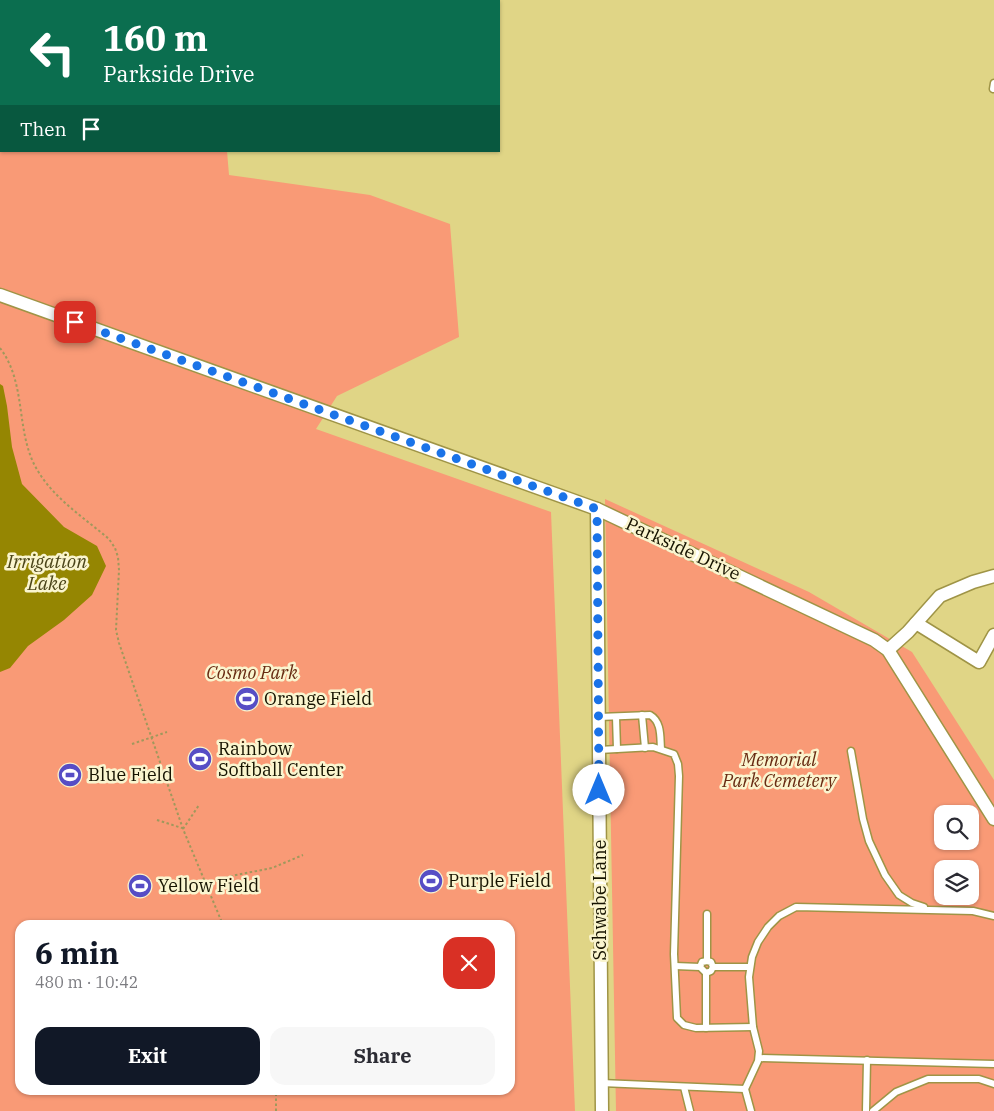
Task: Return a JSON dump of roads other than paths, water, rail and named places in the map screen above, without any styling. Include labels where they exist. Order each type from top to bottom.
[{"type":"street","name":"Parkside Drive","points":[[0,295],[597,509],[874,640],[888,650],[994,819]]},
{"type":"street","name":"Schwabe Lane","points":[[597,509],[602,1111]]},
{"type":"street","points":[[888,650],[940,596],[973,582],[994,576]]},
{"type":"street","points":[[916,622],[979,662],[994,635]]},
{"type":"lane","points":[[642,715],[645,748]]},
{"type":"lane","points":[[598,717],[650,715],[656,718],[659,725],[661,749]]},
{"type":"lane","points":[[616,717],[617,749]]},
{"type":"lane","points":[[599,750],[645,748],[661,749],[674,754],[679,776],[675,966],[677,1018],[684,1026],[706,1028],[752,1027]]},
{"type":"lane","points":[[851,751],[863,819],[869,841],[885,875],[899,895],[912,903],[932,910]]},
{"type":"lane","points":[[751,1111],[745,1089],[752,1076],[759,1051],[752,1027],[750,967],[758,942],[768,927],[779,916],[796,907],[932,910],[973,912],[994,916]]},
{"type":"lane","points":[[707,914],[707,961]]},
{"type":"lane","points":[[700,967],[702,962],[707,961],[711,962],[713,967]]},
{"type":"lane","points":[[675,966],[700,967],[706,973],[706,1028]]},
{"type":"lane","points":[[713,967],[750,967]]},
{"type":"lane","points":[[706,973],[711,971],[713,967]]},
{"type":"lane","points":[[758,1058],[994,1064]]},
{"type":"lane","points":[[866,1111],[867,1060]]},
{"type":"lane","points":[[873,1111],[896,1092],[928,1079],[979,1079],[994,1084]]},
{"type":"lane","points":[[601,1083],[745,1089]]},
{"type":"lane","points":[[684,1087],[690,1111]]},
{"type":"water","name":"Irrigation Lake","points":[[0,384],[3,386],[12,447],[22,484],[64,527],[97,546],[106,566],[92,595],[64,620],[28,646],[10,668],[0,672]]},
{"type":"place","name":"Orange Field","points":[[247,699]]},
{"type":"place","name":"Rainbow Softball Center","points":[[200,759]]},
{"type":"place","name":"Blue Field","points":[[70,775]]},
{"type":"place","name":"Purple Field","points":[[431,881]]},
{"type":"place","name":"Yellow Field","points":[[140,886]]},
{"type":"park label","name":"Cosmo Park","points":[[252,673]]},
{"type":"park label","name":"Memorial Park Cemetery","points":[[779,770]]}]
